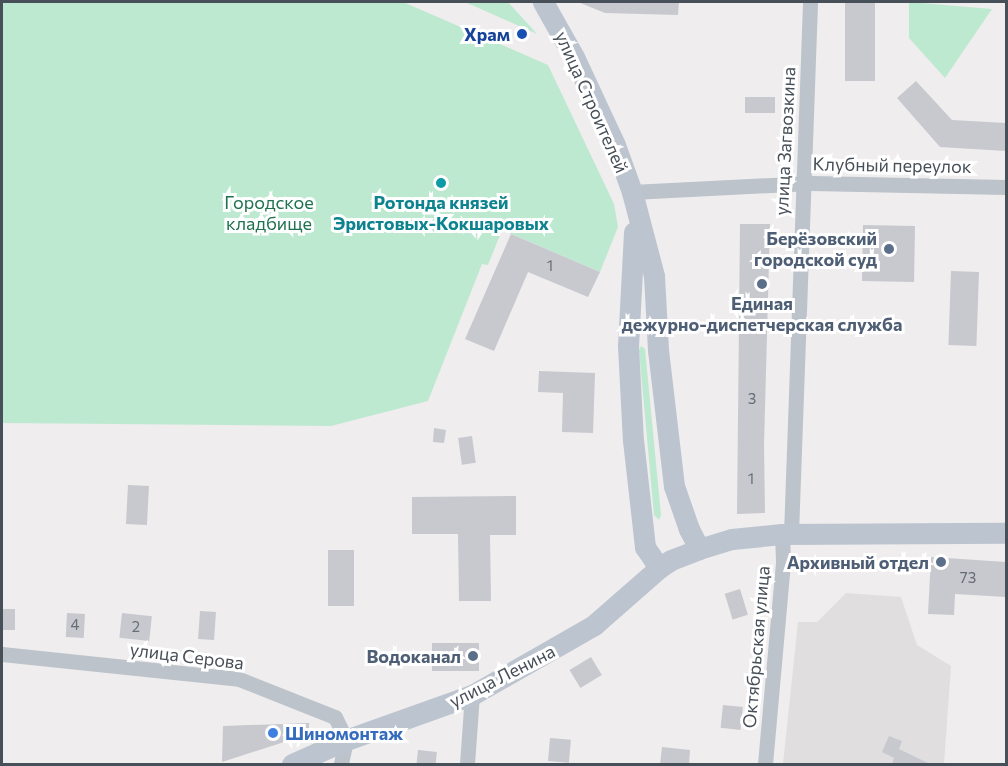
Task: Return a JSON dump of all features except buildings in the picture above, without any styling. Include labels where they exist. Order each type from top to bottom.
[{"type":"main road","name":"улица Строителей","points":[[543,2],[588,86],[615,146],[633,198],[654,276],[658,350],[674,486],[699,549]]},
{"type":"main road","points":[[633,198],[634,253],[628,346],[633,440],[645,547],[659,568]]},
{"type":"main road","points":[[628,346],[638,336],[647,337],[658,350]]},
{"type":"main road","points":[[699,549],[732,539],[787,534],[1006,533]]},
{"type":"main road","name":"улица Ленина","points":[[292,765],[346,741],[472,695],[594,625],[659,568],[671,560],[699,549]]},
{"type":"street","name":"улица Загвозкина","points":[[787,534],[810,2]]},
{"type":"street","name":"Клубный переулок","points":[[633,198],[802,184],[1006,187]]},
{"type":"street","name":"Октябрьская улица","points":[[765,765],[787,534]]},
{"type":"street","name":"улица Серова","points":[[2,654],[239,679],[335,717],[346,741]]},
{"type":"street","points":[[467,765],[472,695]]},
{"type":"street","points":[[341,765],[346,741]]},
{"type":"shaded area","points":[[846,593],[901,597],[917,645],[951,666],[944,764],[783,764],[798,622],[817,622]]},
{"type":"green space","name":"Городское кладбище","points":[[2,2],[403,2],[548,65],[614,204],[618,227],[600,272],[502,230],[488,265],[482,264],[428,401],[331,426],[2,423]]},
{"type":"green space","points":[[465,2],[508,2],[537,34]]},
{"type":"green space","points":[[909,2],[992,9],[945,78],[909,38]]},
{"type":"green space","points":[[641,346],[645,349],[661,515],[659,520],[654,515],[639,350]]},
{"type":"place","name":"Храм","points":[[522,34]]},
{"type":"place","name":"Ротонда князей Эристовых-Кокшаровых","points":[[441,183]]},
{"type":"place","name":"Берёзовский городской суд","points":[[889,249]]},
{"type":"place","name":"Единая дежурно-диспетчерская служба","points":[[762,284]]},
{"type":"place","name":"Архивный отдел","points":[[941,562]]},
{"type":"place","name":"Водоканал","points":[[473,656]]},
{"type":"place","name":"Шиномонтаж","points":[[273,733]]}]
